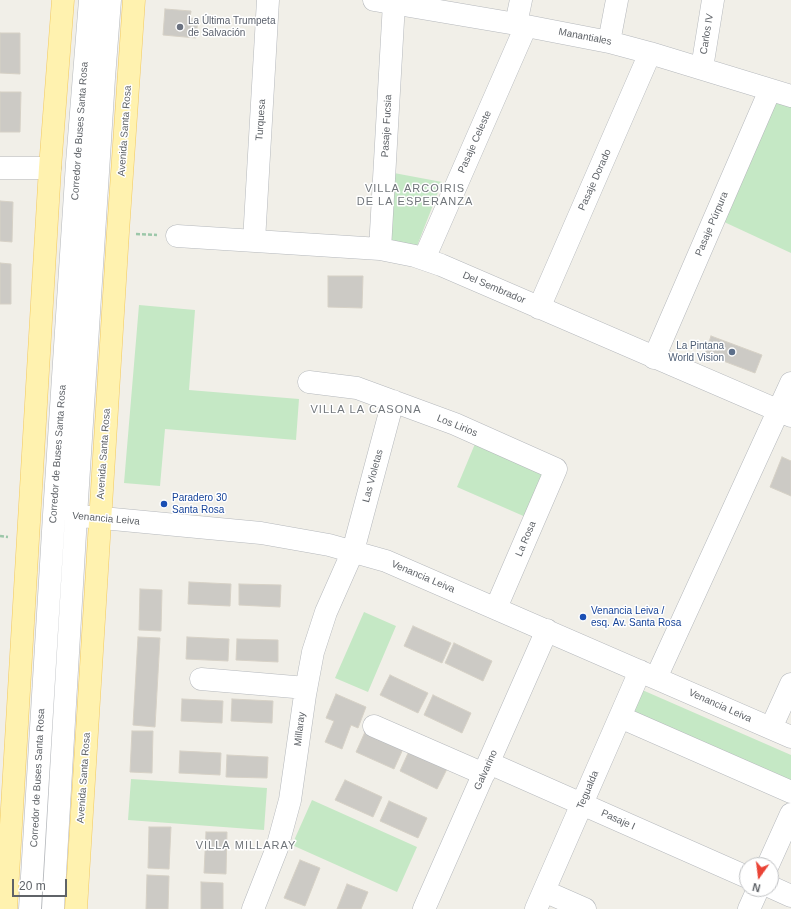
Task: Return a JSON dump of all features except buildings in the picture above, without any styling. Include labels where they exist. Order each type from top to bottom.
[{"type":"main road","points":[[6,909],[7,777],[30,513],[50,168],[62,0]]},
{"type":"main road","name":"Avenida Santa Rosa","points":[[76,909],[134,0]]},
{"type":"street","name":"Corredor de Buses Santa Rosa","points":[[30,909],[77,163],[90,0]]},
{"type":"street","name":"Corredor de Buses Santa Rosa","points":[[53,909],[76,516],[104,70],[110,0]]},
{"type":"street","name":"Turquesa","points":[[254,241],[268,0]]},
{"type":"street","name":"Pasaje Celeste","points":[[424,259],[521,25],[521,0]]},
{"type":"street","points":[[609,42],[617,0]]},
{"type":"street","name":"Carlos IV","points":[[702,68],[713,0]]},
{"type":"street","name":"Manantiales","points":[[384,1],[609,42],[702,68],[791,96]]},
{"type":"street","name":"Pasaje Fucsia","points":[[380,249],[384,1]]},
{"type":"street","name":"Pasaje Dorado","points":[[539,308],[650,53]]},
{"type":"street","name":"Pasaje Púrpura","points":[[654,358],[770,90]]},
{"type":"street","points":[[0,168],[50,168]]},
{"type":"street","name":"Del Sembrador","points":[[177,236],[380,249],[424,259],[785,413]]},
{"type":"street","name":"Los Lirios","points":[[308,382],[357,388],[455,424],[556,469]]},
{"type":"street","name":"Tegualda","points":[[540,900],[620,717],[648,674],[785,413],[791,383]]},
{"type":"street","name":"Las Violetas","points":[[353,551],[393,401]]},
{"type":"street","name":"La Rosa","points":[[496,608],[556,469]]},
{"type":"street","name":"Venancia Leiva","points":[[30,513],[261,533],[353,551],[386,561],[405,569],[791,737]]},
{"type":"street","name":"Millaray","points":[[254,909],[286,816],[293,784],[306,688],[319,632],[332,596],[353,551]]},
{"type":"street","name":"Galvarino","points":[[424,909],[547,630]]},
{"type":"street","points":[[201,678],[306,688]]},
{"type":"street","points":[[771,728],[791,684]]},
{"type":"street","points":[[620,717],[791,792]]},
{"type":"street","name":"Pasaje I","points":[[374,726],[582,804],[739,873]]},
{"type":"street","points":[[772,857],[791,814]]},
{"type":"street","points":[[779,891],[791,896]]},
{"type":"street","points":[[749,909],[754,897]]},
{"type":"street","points":[[540,900],[585,909]]},
{"type":"path","points":[[118,232],[177,236]]},
{"type":"path","points":[[0,536],[11,537]]},
{"type":"green space","points":[[781,101],[791,104],[791,253],[722,221],[769,107]]},
{"type":"green space","points":[[394,173],[442,182],[417,246],[389,240]]},
{"type":"green space","points":[[139,305],[195,310],[189,390],[299,399],[296,440],[165,429],[160,486],[124,483]]},
{"type":"green space","points":[[477,439],[549,470],[528,518],[457,487]]},
{"type":"green space","points":[[364,612],[396,626],[368,692],[335,678]]},
{"type":"green space","points":[[640,689],[791,755],[791,787],[629,716]]},
{"type":"green space","points":[[131,779],[267,788],[264,830],[128,820]]},
{"type":"green space","points":[[312,800],[417,847],[397,892],[292,845]]},
{"type":"place","name":"La Última Trumpeta de Salvación","points":[[180,27]]},
{"type":"place","name":"La Pintana World Vision","points":[[732,352]]},
{"type":"place","name":"Paradero 30 Santa Rosa","points":[[164,504]]},
{"type":"place","name":"Venancia Leiva / esq. Av. Santa Rosa","points":[[583,617]]},
{"type":"district","name":"VILLA ARCOIRIS DE LA ESPERANZA","points":[[415,195]]},
{"type":"district","name":"VILLA LA CASONA","points":[[366,410]]},
{"type":"district","name":"VILLA MILLARAY","points":[[246,846]]}]
